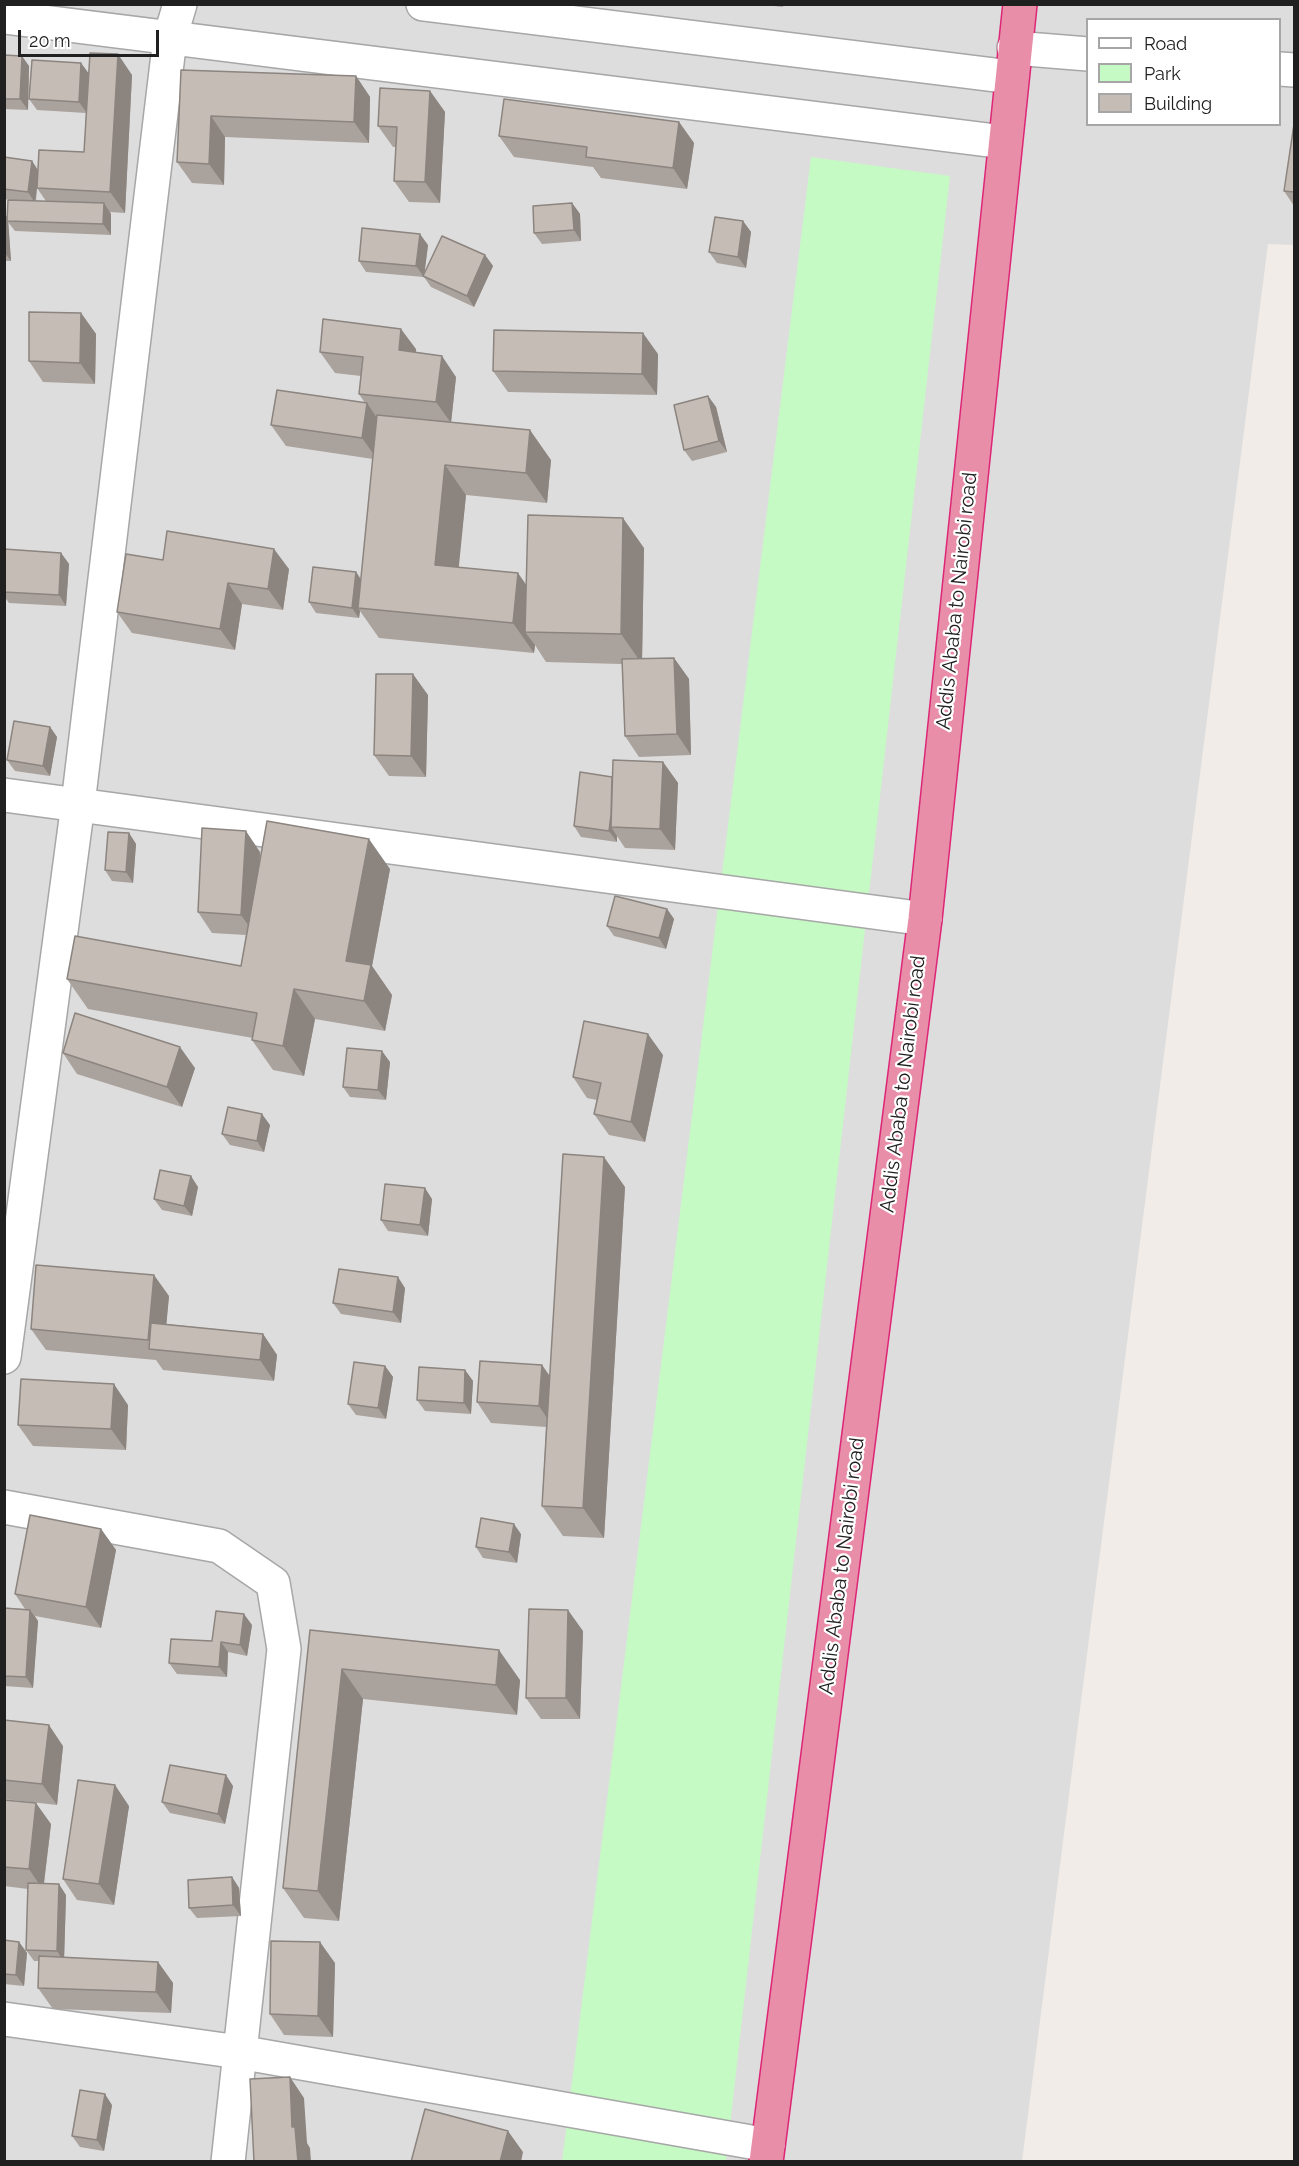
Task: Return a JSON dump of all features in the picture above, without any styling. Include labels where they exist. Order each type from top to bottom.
[{"type":"highway","name":"Addis Ababa to Nairobi road","points":[[767,2153],[925,919],[1012,63],[1020,4]]},
{"type":"street","points":[[4,1357],[78,804],[170,38],[180,4]]},
{"type":"street","points":[[423,4],[1012,63],[1086,54]]},
{"type":"street","points":[[4,16],[1004,142]]},
{"type":"street","points":[[4,795],[925,919]]},
{"type":"street","points":[[4,1507],[219,1546],[273,1583],[284,1649],[228,2162]]},
{"type":"street","points":[[4,2019],[239,2052],[767,2153]]},
{"type":"shaded area","points":[[5,5],[1294,5],[1294,245],[1268,244],[1022,2161],[5,2162]]},
{"type":"green space","points":[[811,157],[950,176],[726,2161],[562,2162]]},
{"type":"building","points":[[90,53],[118,54],[110,192],[37,188],[39,150],[84,152]]},
{"type":"building","points":[[4,55],[22,56],[20,99],[4,99]]},
{"type":"building","points":[[32,60],[81,63],[79,102],[29,99]]},
{"type":"building","points":[[181,70],[356,76],[354,122],[211,116],[209,164],[177,162]]},
{"type":"building","points":[[380,88],[430,91],[425,182],[394,181],[397,127],[378,126]]},
{"type":"building","points":[[504,99],[679,122],[673,168],[586,157],[587,147],[499,136]]},
{"type":"building","points":[[1294,124],[1294,192],[1284,191]]},
{"type":"building","points":[[4,157],[32,161],[28,192],[4,189]]},
{"type":"building","points":[[8,200],[104,203],[103,224],[7,221]]},
{"type":"building","points":[[572,203],[574,230],[534,233],[533,206]]},
{"type":"building","points":[[715,217],[743,221],[738,257],[709,252]]},
{"type":"building","points":[[362,228],[420,234],[416,266],[359,261]]},
{"type":"building","points":[[442,236],[485,255],[467,296],[423,276]]},
{"type":"building","points":[[29,312],[81,313],[80,363],[29,361]]},
{"type":"building","points":[[323,319],[401,329],[399,350],[442,356],[436,402],[359,394],[363,357],[320,352]]},
{"type":"building","points":[[494,330],[643,333],[642,374],[493,371]]},
{"type":"building","points":[[277,390],[367,403],[362,438],[271,425]]},
{"type":"building","points":[[708,396],[719,441],[684,450],[674,405]]},
{"type":"building","points":[[377,415],[530,430],[526,473],[445,465],[435,565],[518,573],[513,623],[358,608]]},
{"type":"building","points":[[528,515],[623,518],[621,634],[525,632]]},
{"type":"building","points":[[167,531],[274,549],[268,589],[228,583],[220,629],[117,612],[126,554],[163,560]]},
{"type":"building","points":[[4,549],[61,553],[59,595],[4,592]]},
{"type":"building","points":[[313,567],[356,572],[352,608],[309,602]]},
{"type":"building","points":[[674,658],[677,734],[625,736],[622,659]]},
{"type":"building","points":[[376,674],[413,674],[411,756],[374,755]]},
{"type":"building","points":[[14,721],[50,727],[43,766],[7,760]]},
{"type":"building","points":[[613,760],[663,762],[660,829],[611,827]]},
{"type":"building","points":[[580,772],[612,777],[609,831],[574,826]]},
{"type":"building","points":[[267,821],[369,839],[346,961],[371,965],[364,1001],[294,989],[283,1046],[252,1040],[257,1013],[67,979],[75,936],[241,966]]},
{"type":"building","points":[[202,828],[246,831],[241,915],[198,912]]},
{"type":"building","points":[[108,832],[129,833],[126,872],[105,870]]},
{"type":"building","points":[[615,896],[667,909],[659,938],[607,926]]},
{"type":"building","points":[[75,1013],[180,1047],[167,1087],[63,1053]]},
{"type":"building","points":[[584,1021],[648,1034],[631,1122],[594,1114],[601,1083],[573,1077]]},
{"type":"building","points":[[347,1048],[382,1051],[378,1090],[343,1087]]},
{"type":"building","points":[[228,1107],[262,1114],[257,1141],[222,1134]]},
{"type":"building","points":[[563,1154],[604,1157],[583,1508],[542,1506]]},
{"type":"building","points":[[160,1170],[191,1176],[184,1206],[154,1199]]},
{"type":"building","points":[[385,1184],[425,1188],[420,1225],[381,1220]]},
{"type":"building","points":[[36,1265],[154,1275],[148,1340],[31,1329]]},
{"type":"building","points":[[339,1269],[398,1277],[393,1312],[333,1303]]},
{"type":"building","points":[[151,1323],[263,1334],[260,1360],[149,1349]]},
{"type":"building","points":[[480,1361],[542,1365],[539,1406],[477,1402]]},
{"type":"building","points":[[354,1362],[385,1366],[378,1408],[348,1404]]},
{"type":"building","points":[[419,1367],[465,1370],[464,1403],[417,1400]]},
{"type":"building","points":[[21,1379],[114,1384],[111,1429],[18,1425]]},
{"type":"building","points":[[30,1515],[101,1529],[86,1607],[15,1594]]},
{"type":"building","points":[[481,1518],[514,1524],[509,1552],[476,1547]]},
{"type":"building","points":[[4,1608],[30,1610],[26,1677],[4,1676]]},
{"type":"building","points":[[529,1609],[568,1610],[566,1698],[526,1698]]},
{"type":"building","points":[[216,1611],[244,1614],[240,1645],[221,1642],[219,1667],[169,1663],[171,1639],[212,1641]]},
{"type":"building","points":[[310,1630],[499,1650],[496,1685],[342,1669],[318,1891],[283,1888]]},
{"type":"building","points":[[4,1720],[49,1725],[42,1784],[4,1780]]},
{"type":"building","points":[[170,1765],[226,1775],[218,1814],[162,1802]]},
{"type":"building","points":[[78,1780],[115,1785],[99,1884],[63,1879]]},
{"type":"building","points":[[4,1800],[36,1803],[29,1869],[4,1867]]},
{"type":"building","points":[[232,1877],[233,1905],[189,1908],[188,1880]]},
{"type":"building","points":[[28,1883],[59,1884],[57,1951],[26,1950]]},
{"type":"building","points":[[4,1940],[19,1942],[16,1975],[4,1974]]},
{"type":"building","points":[[271,1941],[320,1942],[318,2016],[270,2014]]},
{"type":"building","points":[[39,1956],[158,1962],[156,1992],[38,1988]]},
{"type":"building","points":[[290,2077],[292,2127],[295,2127],[298,2162],[254,2162],[250,2079]]},
{"type":"building","points":[[80,2090],[105,2094],[97,2140],[72,2136]]},
{"type":"building","points":[[425,2109],[508,2131],[500,2162],[411,2162]]}]
